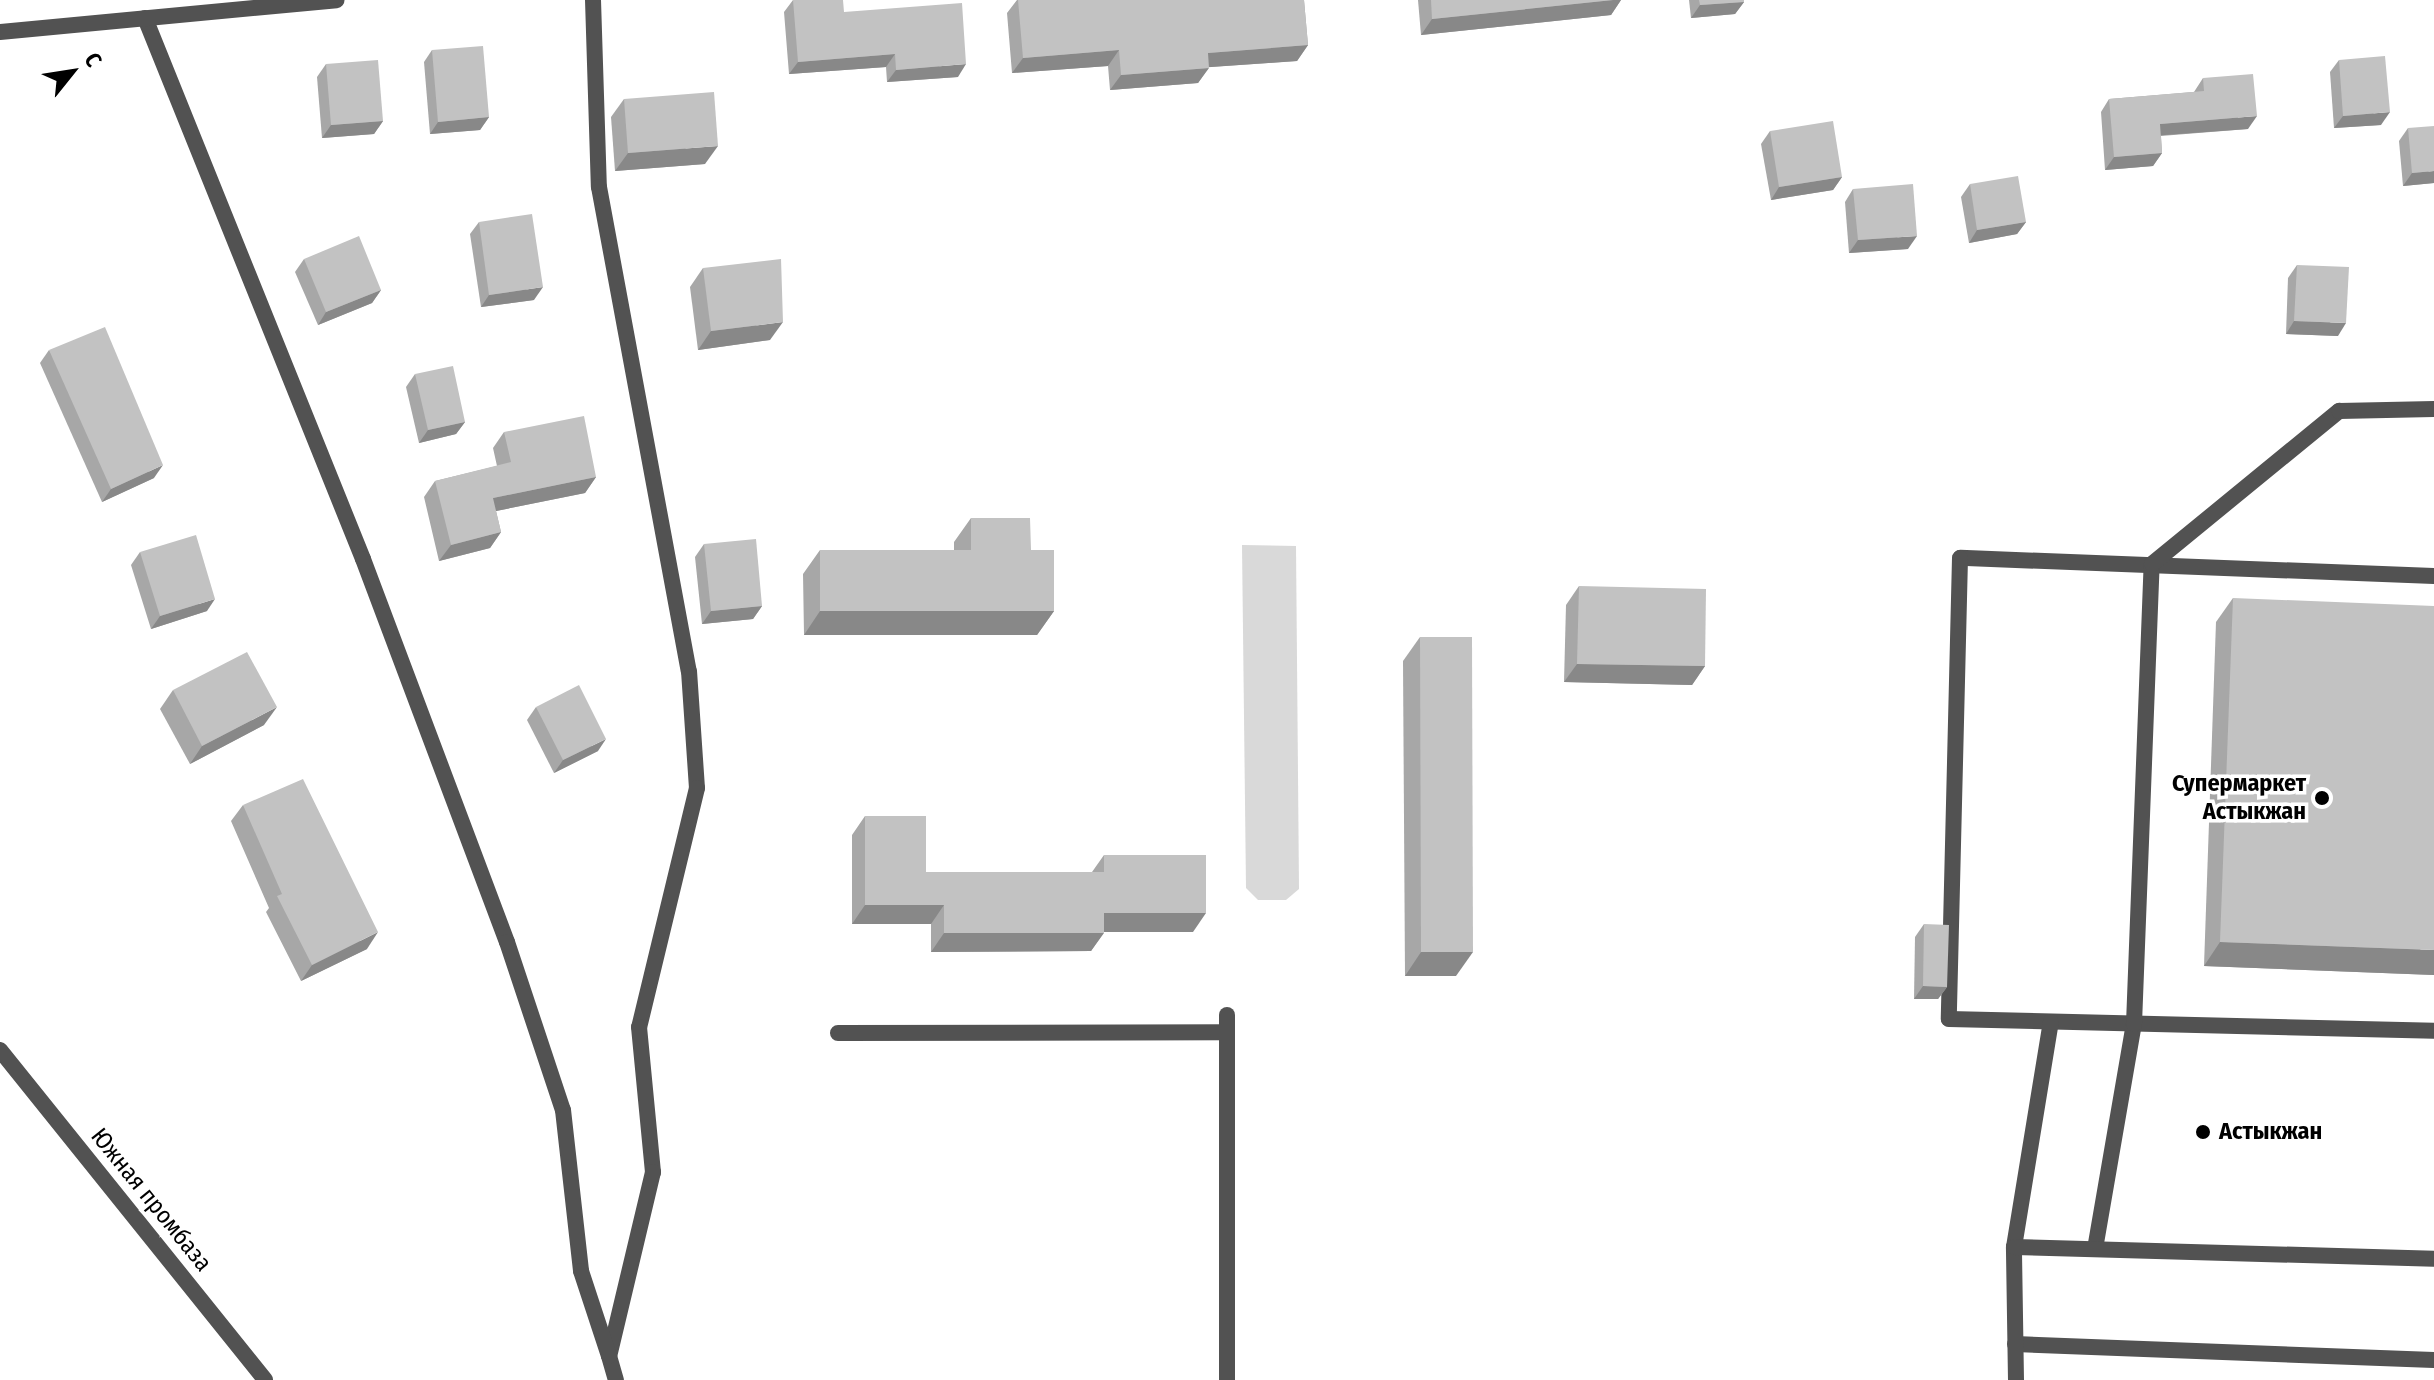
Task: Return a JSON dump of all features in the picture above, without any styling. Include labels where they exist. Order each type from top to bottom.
[{"type":"street","points":[[0,32],[336,0]]},
{"type":"street","points":[[593,0],[599,187],[689,671],[697,788],[639,1027],[653,1172],[609,1356]]},
{"type":"street","points":[[145,18],[363,559],[507,942],[563,1110],[581,1271],[616,1380]]},
{"type":"street","points":[[2095,1249],[2134,1024],[2152,564],[2339,411],[2434,409]]},
{"type":"street","points":[[2434,576],[1960,558],[1949,1019],[2434,1031]]},
{"type":"street","points":[[1227,1015],[1227,1380]]},
{"type":"street","points":[[2016,1380],[2014,1247],[2051,1022]]},
{"type":"street","points":[[838,1033],[1227,1032]]},
{"type":"street","name":"Южная промбаза","points":[[0,1050],[265,1380]]},
{"type":"street","points":[[2014,1247],[2434,1259]]},
{"type":"street","points":[[2015,1344],[2434,1360]]},
{"type":"shaded area","points":[[1242,545],[1296,546],[1299,889],[1286,900],[1258,900],[1246,888]]},
{"type":"building","points":[[793,0],[843,0],[844,12],[962,3],[966,64],[896,70],[895,54],[798,62]]},
{"type":"building","points":[[1018,0],[1304,0],[1308,45],[1208,53],[1209,68],[1121,75],[1119,50],[1023,58]]},
{"type":"building","points":[[1431,0],[1613,0],[1432,19]]},
{"type":"building","points":[[1699,0],[1744,0],[1744,2],[1700,5]]},
{"type":"building","points":[[483,46],[489,117],[438,122],[432,50]]},
{"type":"building","points":[[2385,56],[2390,112],[2343,116],[2339,60]]},
{"type":"building","points":[[378,60],[383,121],[331,125],[326,64]]},
{"type":"building","points":[[2253,74],[2257,116],[2160,124],[2162,153],[2114,157],[2109,99],[2204,91],[2203,78]]},
{"type":"building","points":[[714,92],[718,146],[628,153],[624,99]]},
{"type":"building","points":[[1833,121],[1842,177],[1779,187],[1770,131]]},
{"type":"building","points":[[2434,126],[2434,171],[2412,173],[2408,128]]},
{"type":"building","points":[[2018,176],[2026,222],[1977,230],[1970,184]]},
{"type":"building","points":[[1913,184],[1917,236],[1858,240],[1853,189]]},
{"type":"building","points":[[532,214],[543,287],[489,295],[479,222]]},
{"type":"building","points":[[359,236],[381,290],[326,312],[304,259]]},
{"type":"building","points":[[781,259],[783,322],[711,331],[703,268]]},
{"type":"building","points":[[2297,265],[2349,267],[2346,323],[2294,321]]},
{"type":"building","points":[[105,327],[163,465],[111,489],[49,350]]},
{"type":"building","points":[[453,366],[465,422],[428,430],[415,374]]},
{"type":"building","points":[[584,416],[596,477],[493,498],[501,532],[451,545],[435,481],[511,462],[504,432]]},
{"type":"building","points":[[971,518],[1030,518],[1031,550],[1054,550],[1054,611],[820,611],[820,550],[971,550]]},
{"type":"building","points":[[196,535],[215,599],[160,616],[140,552]]},
{"type":"building","points":[[756,539],[762,606],[711,611],[704,544]]},
{"type":"building","points":[[1579,586],[1706,589],[1705,666],[1577,664]]},
{"type":"building","name":"Супермаркет Астыкжан","points":[[2233,598],[2434,606],[2434,950],[2220,942]]},
{"type":"building","points":[[1420,637],[1472,637],[1473,952],[1421,952]]},
{"type":"building","points":[[247,652],[277,707],[202,746],[173,690]]},
{"type":"building","points":[[579,685],[606,739],[563,760],[536,707]]},
{"type":"building","points":[[303,779],[378,932],[312,965],[277,896],[282,894],[243,805]]},
{"type":"building","points":[[865,816],[926,816],[926,872],[1104,872],[1104,855],[1206,855],[1206,913],[1104,913],[1104,933],[944,933],[944,905],[865,905]]},
{"type":"building","points":[[1924,924],[1949,925],[1947,987],[1923,986]]},
{"type":"place","name":"Супермаркет Астыкжан","points":[[2322,798]]},
{"type":"place","name":"Астыкжан","points":[[2203,1132]]}]
